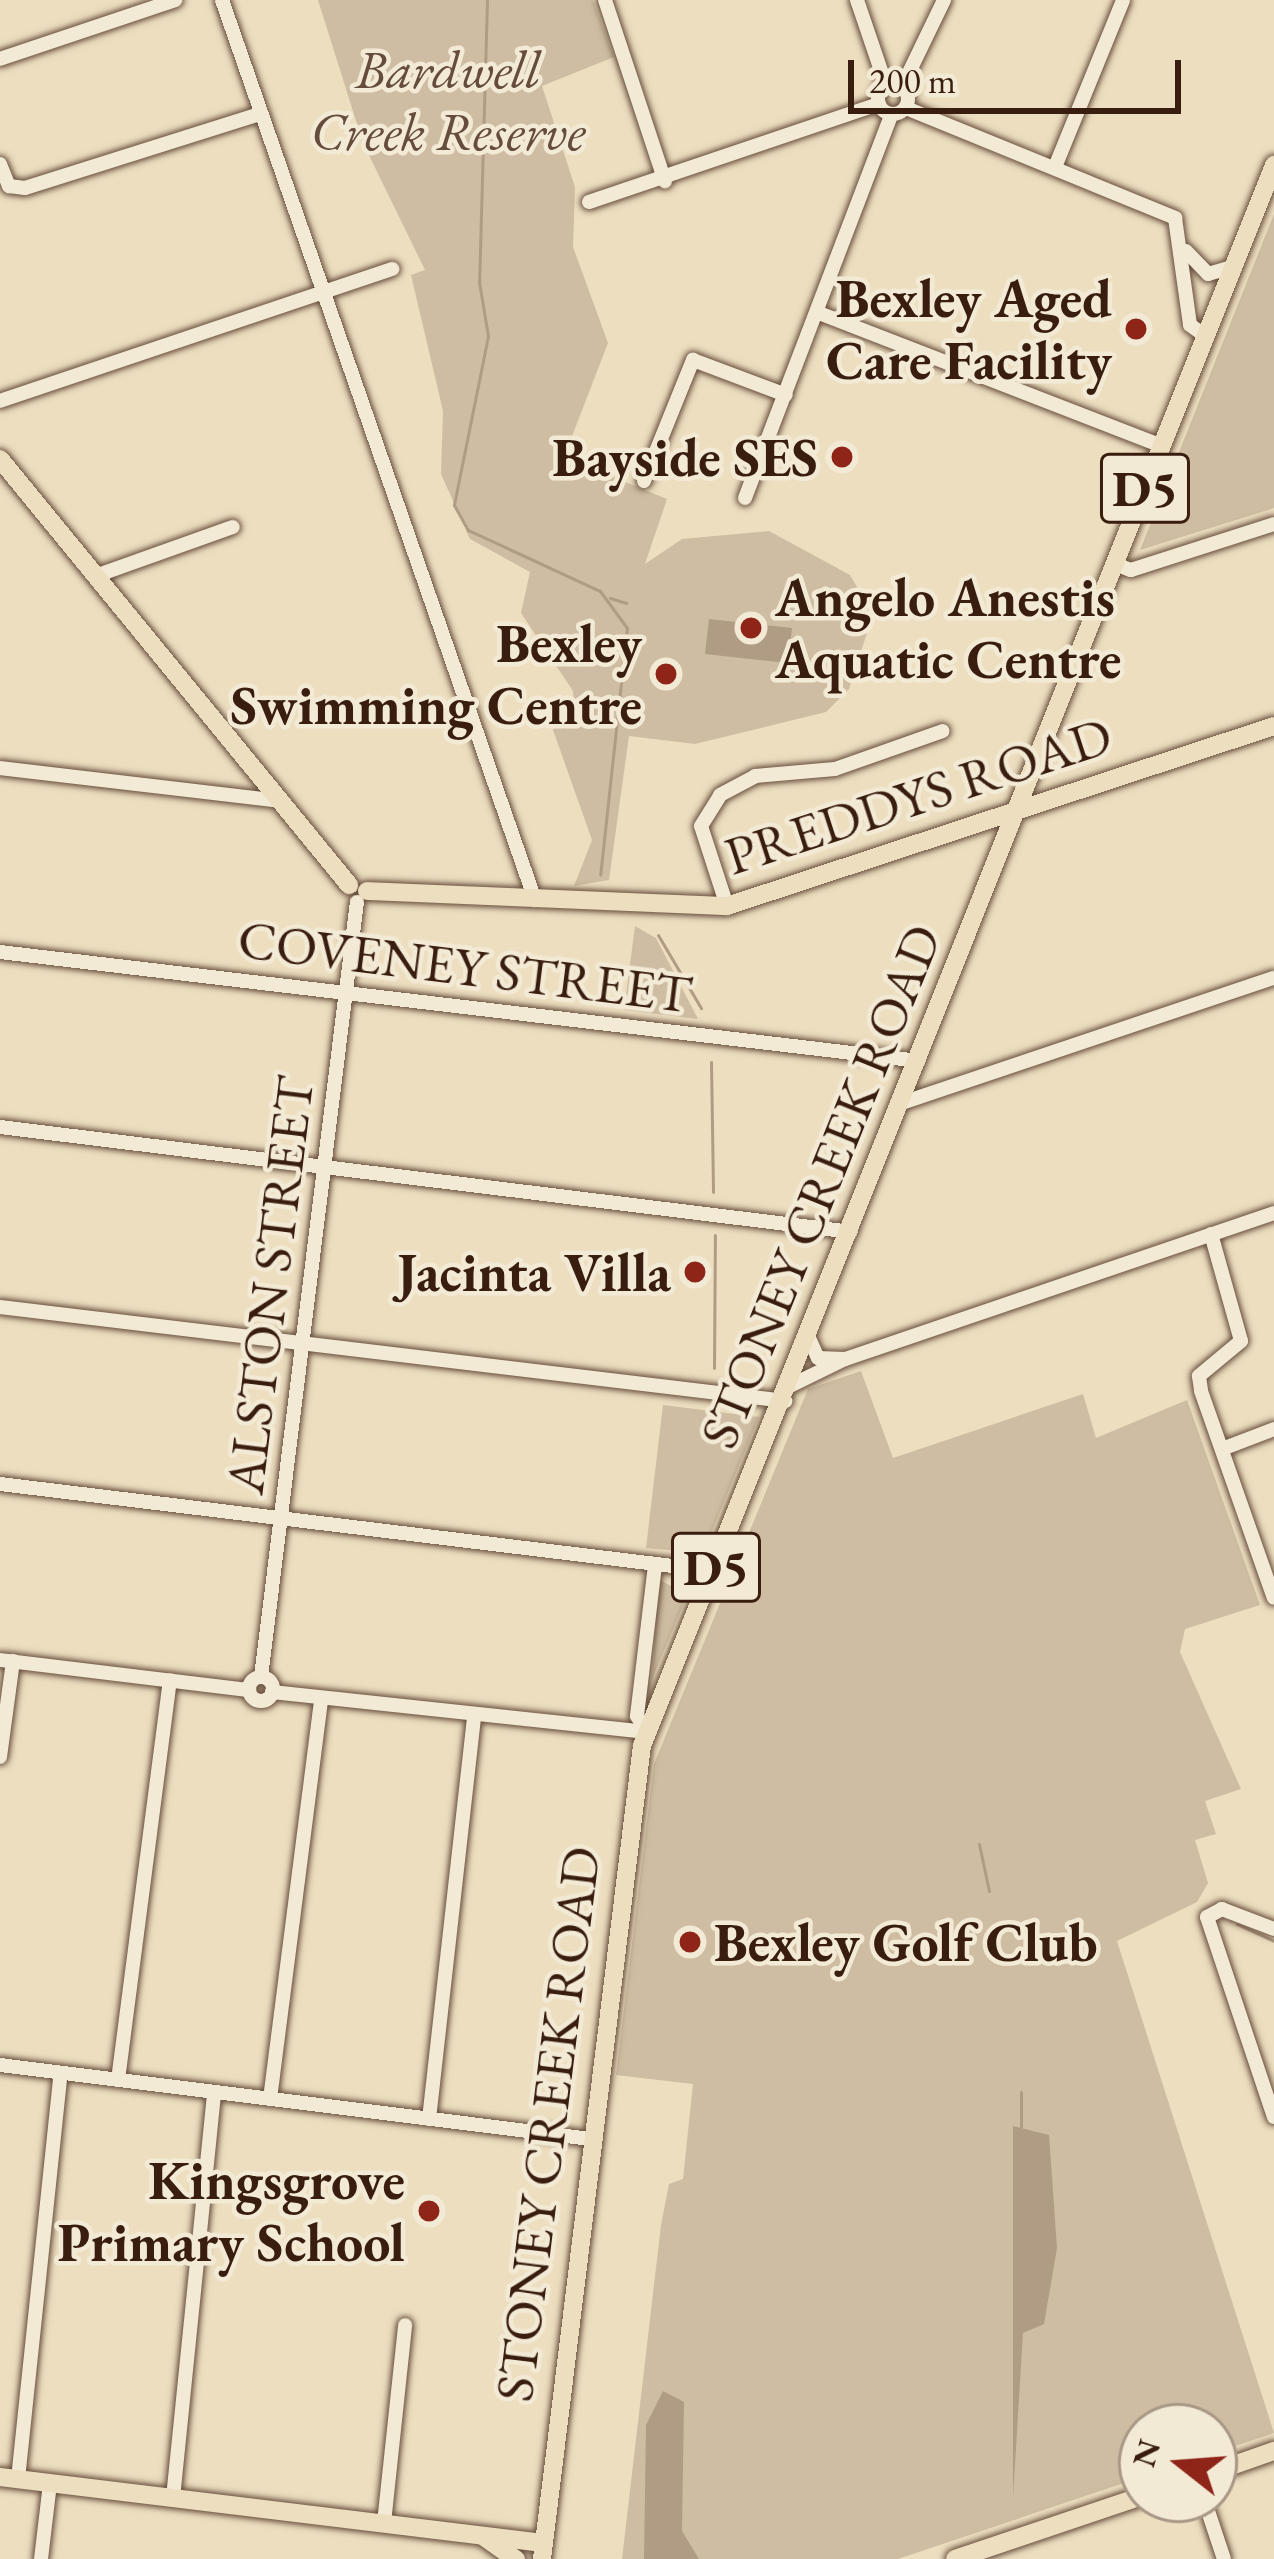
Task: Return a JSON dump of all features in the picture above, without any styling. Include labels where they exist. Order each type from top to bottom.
[{"type":"main road","name":"STONEY CREEK ROAD","points":[[543,2551],[591,2139],[647,1732],[788,1393],[1274,165]]},
{"type":"main road","points":[[2,470],[96,573],[358,892]]},
{"type":"main road","name":"PREDDYS ROAD","points":[[358,892],[728,907],[1274,726]]},
{"type":"main road","points":[[1238,2464],[1274,2451]]},
{"type":"main road","points":[[9,2478],[480,2535],[543,2551]]},
{"type":"main road","points":[[955,2559],[1118,2504]]},
{"type":"main road","points":[[480,2535],[516,2559]]},
{"type":"street","points":[[0,59],[175,0]]},
{"type":"street","points":[[222,0],[317,292],[535,900]]},
{"type":"street","points":[[605,0],[665,181]]},
{"type":"street","points":[[857,0],[894,86],[892,108]]},
{"type":"street","points":[[745,498],[819,313],[892,108],[894,86],[944,0]]},
{"type":"street","points":[[1055,167],[1123,0]]},
{"type":"street","points":[[590,202],[892,108],[1055,167],[1175,218],[1186,251],[1190,325],[1206,336]]},
{"type":"street","points":[[0,164],[20,189],[260,114]]},
{"type":"street","points":[[1186,251],[1208,274],[1233,267]]},
{"type":"street","points":[[0,400],[392,269]]},
{"type":"street","points":[[819,313],[1162,446]]},
{"type":"street","points":[[644,481],[694,360],[786,395]]},
{"type":"street","points":[[1115,564],[1131,570],[1274,524]]},
{"type":"street","points":[[96,573],[233,527]]},
{"type":"street","points":[[728,907],[701,826],[720,795],[747,778],[835,769],[943,731]]},
{"type":"street","points":[[0,768],[279,801]]},
{"type":"street","name":"ALSTON STREET","points":[[261,1677],[358,892]]},
{"type":"street","name":"COVENEY STREET","points":[[0,952],[919,1061]]},
{"type":"street","points":[[902,1103],[1274,978]]},
{"type":"street","points":[[0,1127],[851,1232]]},
{"type":"street","points":[[0,1307],[788,1393],[845,1359],[1274,1213]]},
{"type":"street","points":[[1211,1234],[1241,1341],[1199,1376],[1274,1598]]},
{"type":"street","points":[[809,1338],[818,1358],[845,1359]]},
{"type":"street","points":[[1222,1449],[1274,1430]]},
{"type":"street","points":[[0,1484],[714,1571]]},
{"type":"street","points":[[647,1732],[637,1716],[655,1564]]},
{"type":"street","points":[[0,1757],[6,1661],[249,1690],[260,1700],[272,1692],[474,1719],[647,1732]]},
{"type":"street","points":[[249,1690],[261,1677],[272,1692]]},
{"type":"street","points":[[118,2080],[170,1680]]},
{"type":"street","points":[[270,2099],[321,1700]]},
{"type":"street","points":[[429,2119],[474,1719]]},
{"type":"street","points":[[1274,1929],[1222,1909],[1207,1918],[1274,2117]]},
{"type":"street","points":[[0,2066],[591,2139]]},
{"type":"street","points":[[9,2478],[62,2073]]},
{"type":"street","points":[[173,2498],[214,2092]]},
{"type":"street","points":[[383,2523],[405,2325]]},
{"type":"street","points":[[41,2559],[50,2483]]},
{"type":"street","points":[[1212,2523],[1224,2559]]},
{"type":"green space","name":"Bardwell Creek Reserve","points":[[318,0],[593,0],[614,57],[542,86],[575,187],[573,247],[608,343],[564,457],[667,499],[645,564],[682,539],[769,531],[850,575],[873,614],[849,689],[826,712],[695,744],[629,736],[609,880],[574,886],[592,840],[553,730],[553,720],[575,718],[573,691],[521,613],[530,572],[470,539],[441,474],[443,411],[411,275],[425,270],[363,143]]},
{"type":"green space","points":[[1274,214],[1274,508],[1140,550]]},
{"type":"green space","points":[[635,926],[656,938],[698,1019],[624,1010]]},
{"type":"green space","points":[[861,1371],[893,1458],[1083,1394],[1096,1438],[1187,1400],[1260,1605],[1185,1629],[1180,1652],[1241,1789],[1205,1801],[1216,1834],[1195,1840],[1208,1883],[1197,1902],[1117,1941],[1274,2433],[1238,2445],[1238,2403],[1118,2403],[1118,2485],[898,2559],[622,2559],[661,2225],[669,2184],[683,2179],[693,2084],[616,2075],[654,1764],[808,1389]]},
{"type":"green space","points":[[663,1405],[759,1417],[703,1553],[646,1548]]},
{"type":"green space","points":[[659,1580],[688,1594],[652,1679]]},
{"type":"shaded area","points":[[709,619],[792,628],[788,663],[705,654]]},
{"type":"shaded area","points":[[1013,2126],[1049,2135],[1057,2248],[1044,2324],[1023,2333],[1013,2497]]},
{"type":"shaded area","points":[[663,2391],[684,2402],[682,2531],[699,2559],[644,2559],[646,2425]]},
{"type":"waterway","points":[[487,0],[479,282],[488,336],[454,505],[468,530],[600,591],[627,628],[600,875]]},
{"type":"waterway","points":[[610,598],[626,603]]},
{"type":"waterway","points":[[658,935],[701,1008]]},
{"type":"waterway","points":[[711,1062],[713,1192]]},
{"type":"waterway","points":[[714,1368],[715,1235]]},
{"type":"waterway","points":[[979,1844],[989,1891]]},
{"type":"waterway","points":[[1237,1924],[1274,1941]]},
{"type":"waterway","points":[[1021,2092],[1021,2127]]},
{"type":"place","name":"Bexley Aged Care Facility","points":[[1136,329]]},
{"type":"place","name":"Bayside SES","points":[[842,457]]},
{"type":"place","name":"Angelo Anestis Aquatic Centre","points":[[751,628]]},
{"type":"place","name":"Bexley Swimming Centre","points":[[666,674]]},
{"type":"place","name":"Jacinta Villa","points":[[695,1272]]},
{"type":"place","name":"Bexley Golf Club","points":[[690,1942]]},
{"type":"place","name":"Kingsgrove Primary School","points":[[429,2211]]}]
